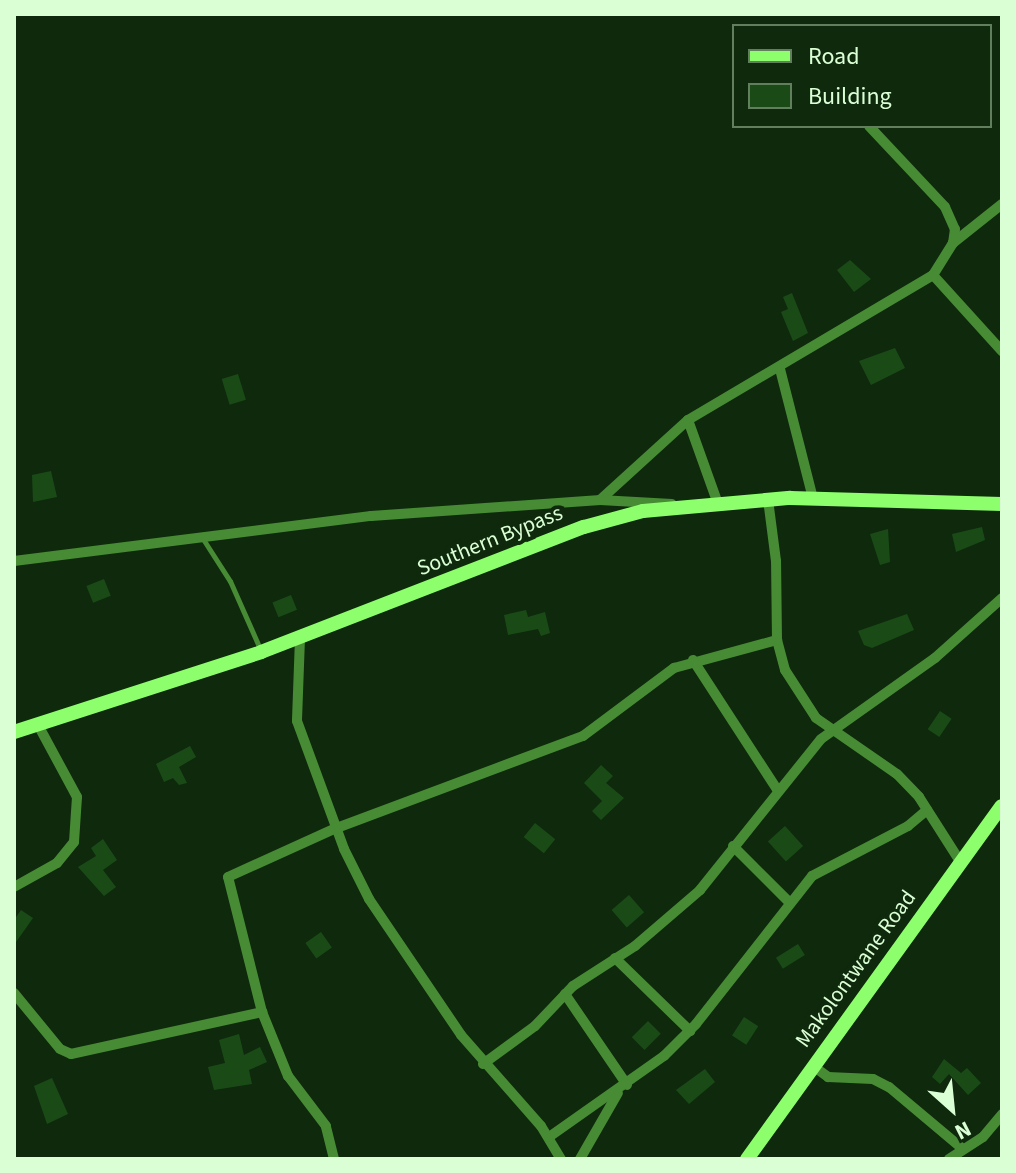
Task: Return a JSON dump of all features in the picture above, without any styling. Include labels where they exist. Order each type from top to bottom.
[{"type":"street","points":[[871,128],[945,207],[955,229],[953,243]]},
{"type":"street","points":[[600,500],[688,420],[780,369],[933,275],[953,243],[1002,204]]},
{"type":"street","points":[[933,275],[1002,351]]},
{"type":"street","points":[[780,369],[813,498]]},
{"type":"street","points":[[688,420],[717,501]]},
{"type":"street","name":"Southern Bypass","points":[[14,732],[300,638],[584,527],[678,505],[813,498],[1002,504]]},
{"type":"street","points":[[768,499],[776,561],[777,640],[785,670],[810,710],[897,774],[927,810],[961,863]]},
{"type":"street","points":[[14,561],[200,534],[600,500],[678,505]]},
{"type":"street","points":[[483,1064],[535,1026],[565,994],[700,890],[778,791],[834,728],[935,658],[1002,598]]},
{"type":"street","points":[[300,638],[297,721],[334,829],[385,925],[483,1064],[549,1137],[561,1159]]},
{"type":"street","points":[[334,1159],[326,1126],[288,1076],[262,1012],[228,877],[334,829],[583,736],[654,679],[693,660],[777,640]]},
{"type":"street","points":[[693,660],[778,791]]},
{"type":"street","points":[[14,887],[57,863],[74,842],[77,797],[38,725]]},
{"type":"street","name":"Makolontwane Road","points":[[747,1159],[1002,806]]},
{"type":"street","points":[[549,1137],[623,1088],[690,1031],[788,901],[836,860],[908,826],[927,810]]},
{"type":"street","points":[[733,846],[788,901]]},
{"type":"street","points":[[615,958],[690,1031]]},
{"type":"street","points":[[14,993],[60,1049],[71,1054],[262,1012]]},
{"type":"street","points":[[565,994],[623,1088]]},
{"type":"street","points":[[813,1066],[828,1077],[873,1079],[889,1087],[963,1149]]},
{"type":"street","points":[[580,1159],[623,1088]]},
{"type":"street","points":[[949,1159],[983,1137],[1002,1114]]},
{"type":"lane","points":[[200,534],[230,581],[261,652]]},
{"type":"building","points":[[850,260],[871,279],[854,292],[837,270]]},
{"type":"building","points":[[792,293],[808,333],[793,341],[781,312],[788,309],[783,297]]},
{"type":"building","points":[[895,348],[905,368],[871,385],[859,361]]},
{"type":"building","points":[[238,374],[246,400],[230,405],[222,379]]},
{"type":"building","points":[[51,471],[57,497],[33,502],[32,475]]},
{"type":"building","points":[[982,527],[985,540],[956,552],[952,534]]},
{"type":"building","points":[[888,529],[890,562],[880,565],[870,534]]},
{"type":"building","points":[[104,579],[111,596],[93,603],[86,586]]},
{"type":"building","points":[[291,595],[297,610],[278,617],[272,602]]},
{"type":"building","points":[[526,610],[528,617],[545,612],[550,633],[541,636],[538,629],[508,635],[504,615]]},
{"type":"building","points":[[907,614],[914,630],[872,648],[864,645],[858,631]]},
{"type":"building","points":[[940,711],[952,719],[939,737],[928,729]]},
{"type":"building","points":[[190,746],[196,757],[179,767],[187,783],[179,785],[173,778],[164,782],[156,764]]},
{"type":"building","points":[[601,765],[613,776],[606,783],[624,798],[601,820],[592,811],[602,801],[584,783]]},
{"type":"building","points":[[535,823],[555,839],[544,853],[524,837]]},
{"type":"building","points":[[785,826],[803,846],[786,861],[768,841]]},
{"type":"building","points":[[103,839],[117,860],[103,870],[116,887],[104,896],[78,867],[96,856],[91,848]]},
{"type":"building","points":[[629,895],[644,912],[627,927],[612,910]]},
{"type":"building","points":[[21,910],[33,918],[14,945],[14,920]]},
{"type":"building","points":[[321,932],[332,948],[316,958],[305,943]]},
{"type":"building","points":[[798,944],[805,955],[783,969],[776,958]]},
{"type":"building","points":[[744,1017],[758,1026],[746,1045],[732,1035]]},
{"type":"building","points":[[648,1021],[661,1034],[644,1050],[632,1037]]},
{"type":"building","points":[[239,1034],[244,1055],[260,1047],[267,1062],[249,1070],[252,1084],[214,1090],[208,1067],[225,1063],[219,1040]]},
{"type":"building","points":[[944,1059],[961,1073],[967,1068],[981,1083],[968,1095],[949,1074],[940,1084],[932,1077]]},
{"type":"building","points":[[705,1069],[715,1082],[689,1104],[676,1090]]},
{"type":"building","points":[[52,1078],[68,1114],[47,1124],[34,1086]]}]
